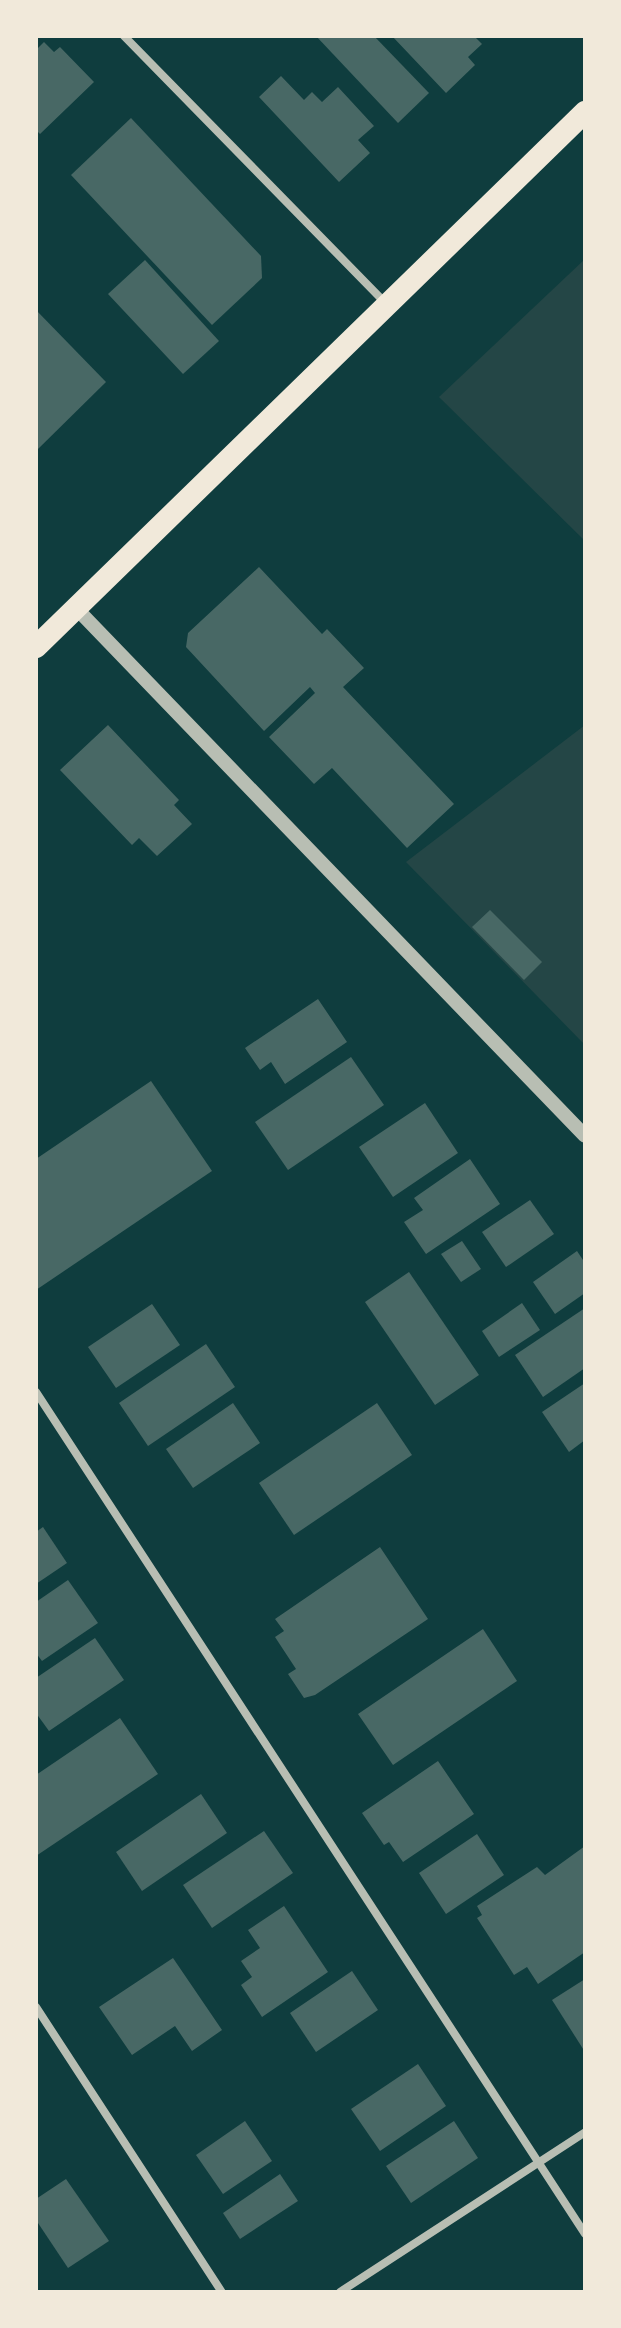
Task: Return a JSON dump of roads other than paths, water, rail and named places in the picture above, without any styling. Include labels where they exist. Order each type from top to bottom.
[{"type":"highway","points":[[36,647],[585,112]]},
{"type":"street","points":[[124,36],[389,306]]},
{"type":"street","points":[[76,608],[585,1136]]},
{"type":"street","points":[[36,1392],[585,2234]]},
{"type":"street","points":[[36,2007],[222,2292]]},
{"type":"street","points":[[340,2292],[585,2132]]}]
